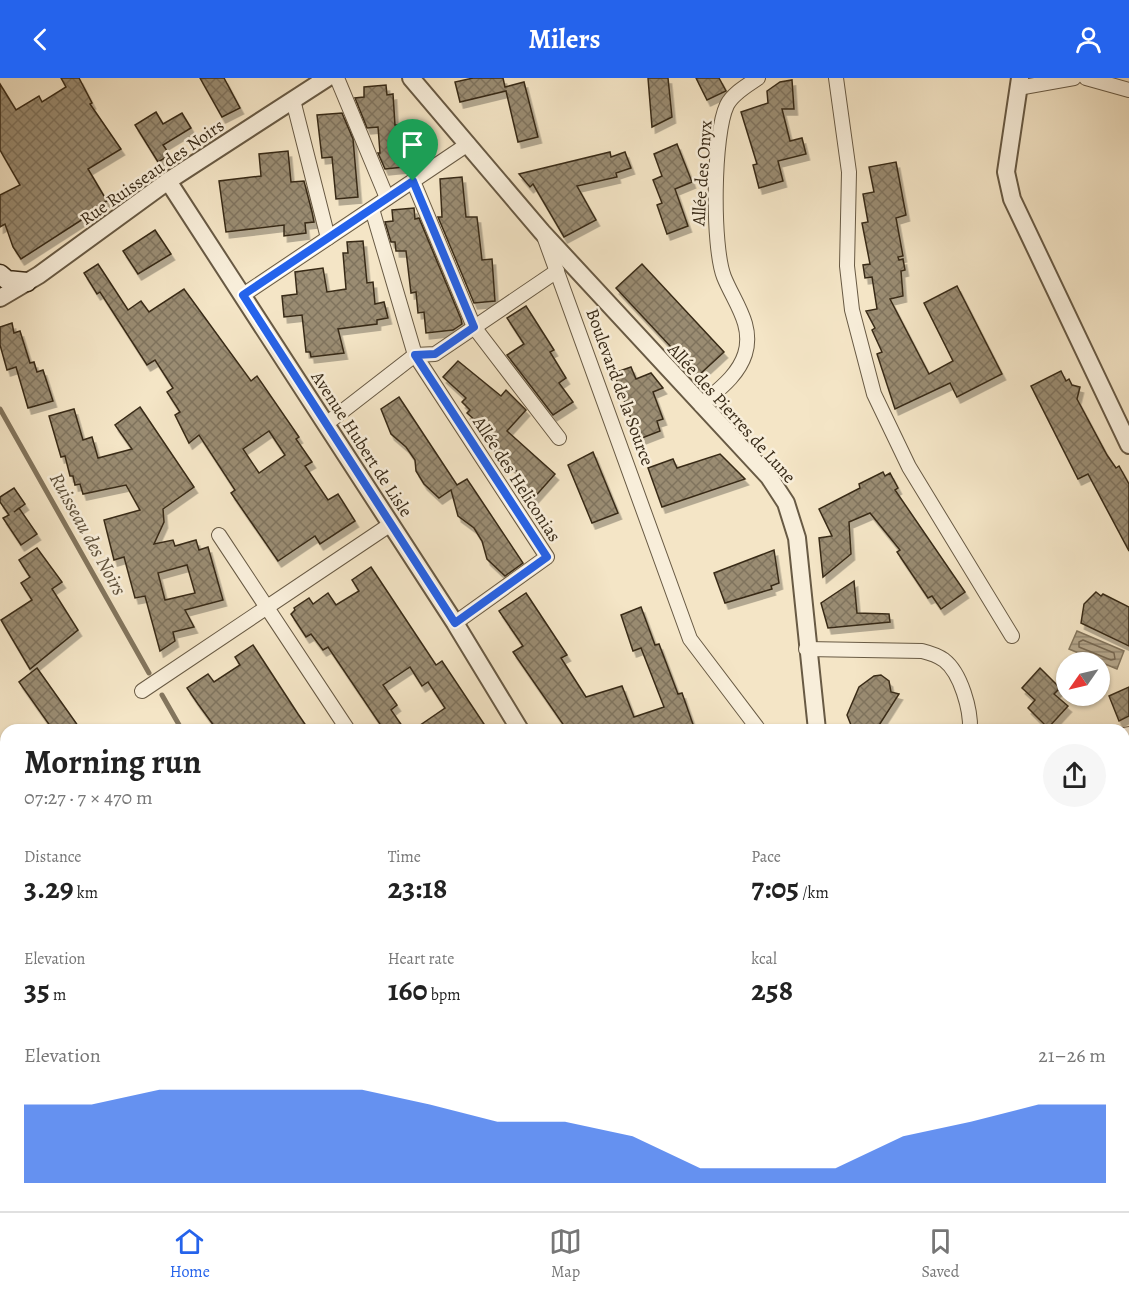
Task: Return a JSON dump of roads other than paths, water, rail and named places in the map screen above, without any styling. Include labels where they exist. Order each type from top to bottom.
[{"type":"main road","points":[[0,274],[7,280],[27,282]]},
{"type":"street","name":"Rue Ruisseau des Noirs","points":[[0,298],[27,282],[168,181],[327,78]]},
{"type":"street","points":[[337,78],[387,198]]},
{"type":"street","name":"Boulevard de la Source","points":[[411,78],[542,232],[690,639],[754,724]]},
{"type":"street","name":"Allée des Onyx","points":[[701,405],[736,373],[746,352],[747,330],[741,309],[724,276],[717,250],[715,224],[721,127],[728,104],[744,87],[758,78]]},
{"type":"street","points":[[836,78],[849,172],[847,266],[852,310],[874,394],[909,467],[1012,636]]},
{"type":"street","points":[[1074,78],[1019,83],[1006,172],[1012,199],[1129,445]]},
{"type":"street","points":[[1086,78],[1129,90]]},
{"type":"street","points":[[292,100],[328,238]]},
{"type":"street","points":[[243,295],[468,144]]},
{"type":"street","name":"Avenue Hubert de Lisle","points":[[168,181],[455,623],[516,724]]},
{"type":"street","points":[[413,181],[474,327],[560,438]]},
{"type":"street","name":"Allée des Heliconias","points":[[372,209],[415,355],[547,557],[455,623]]},
{"type":"street","name":"Allée des Pierres de Lune","points":[[542,232],[769,477],[786,503],[797,538],[806,649],[816,724]]},
{"type":"street","points":[[326,424],[415,355],[435,354],[557,272]]},
{"type":"street","points":[[142,691],[391,524]]},
{"type":"street","points":[[219,535],[344,724]]},
{"type":"street","points":[[806,649],[922,651],[935,654],[946,661],[958,681],[972,724]]},
{"type":"water","points":[[1077,631],[1124,651],[1117,669],[1110,666],[1110,652],[1076,652],[1069,649]]},
{"type":"waterway","name":"Ruisseau des Noirs","points":[[0,409],[149,673]]},
{"type":"waterway","name":"Ruisseau des Noirs","points":[[162,695],[179,724]]}]
